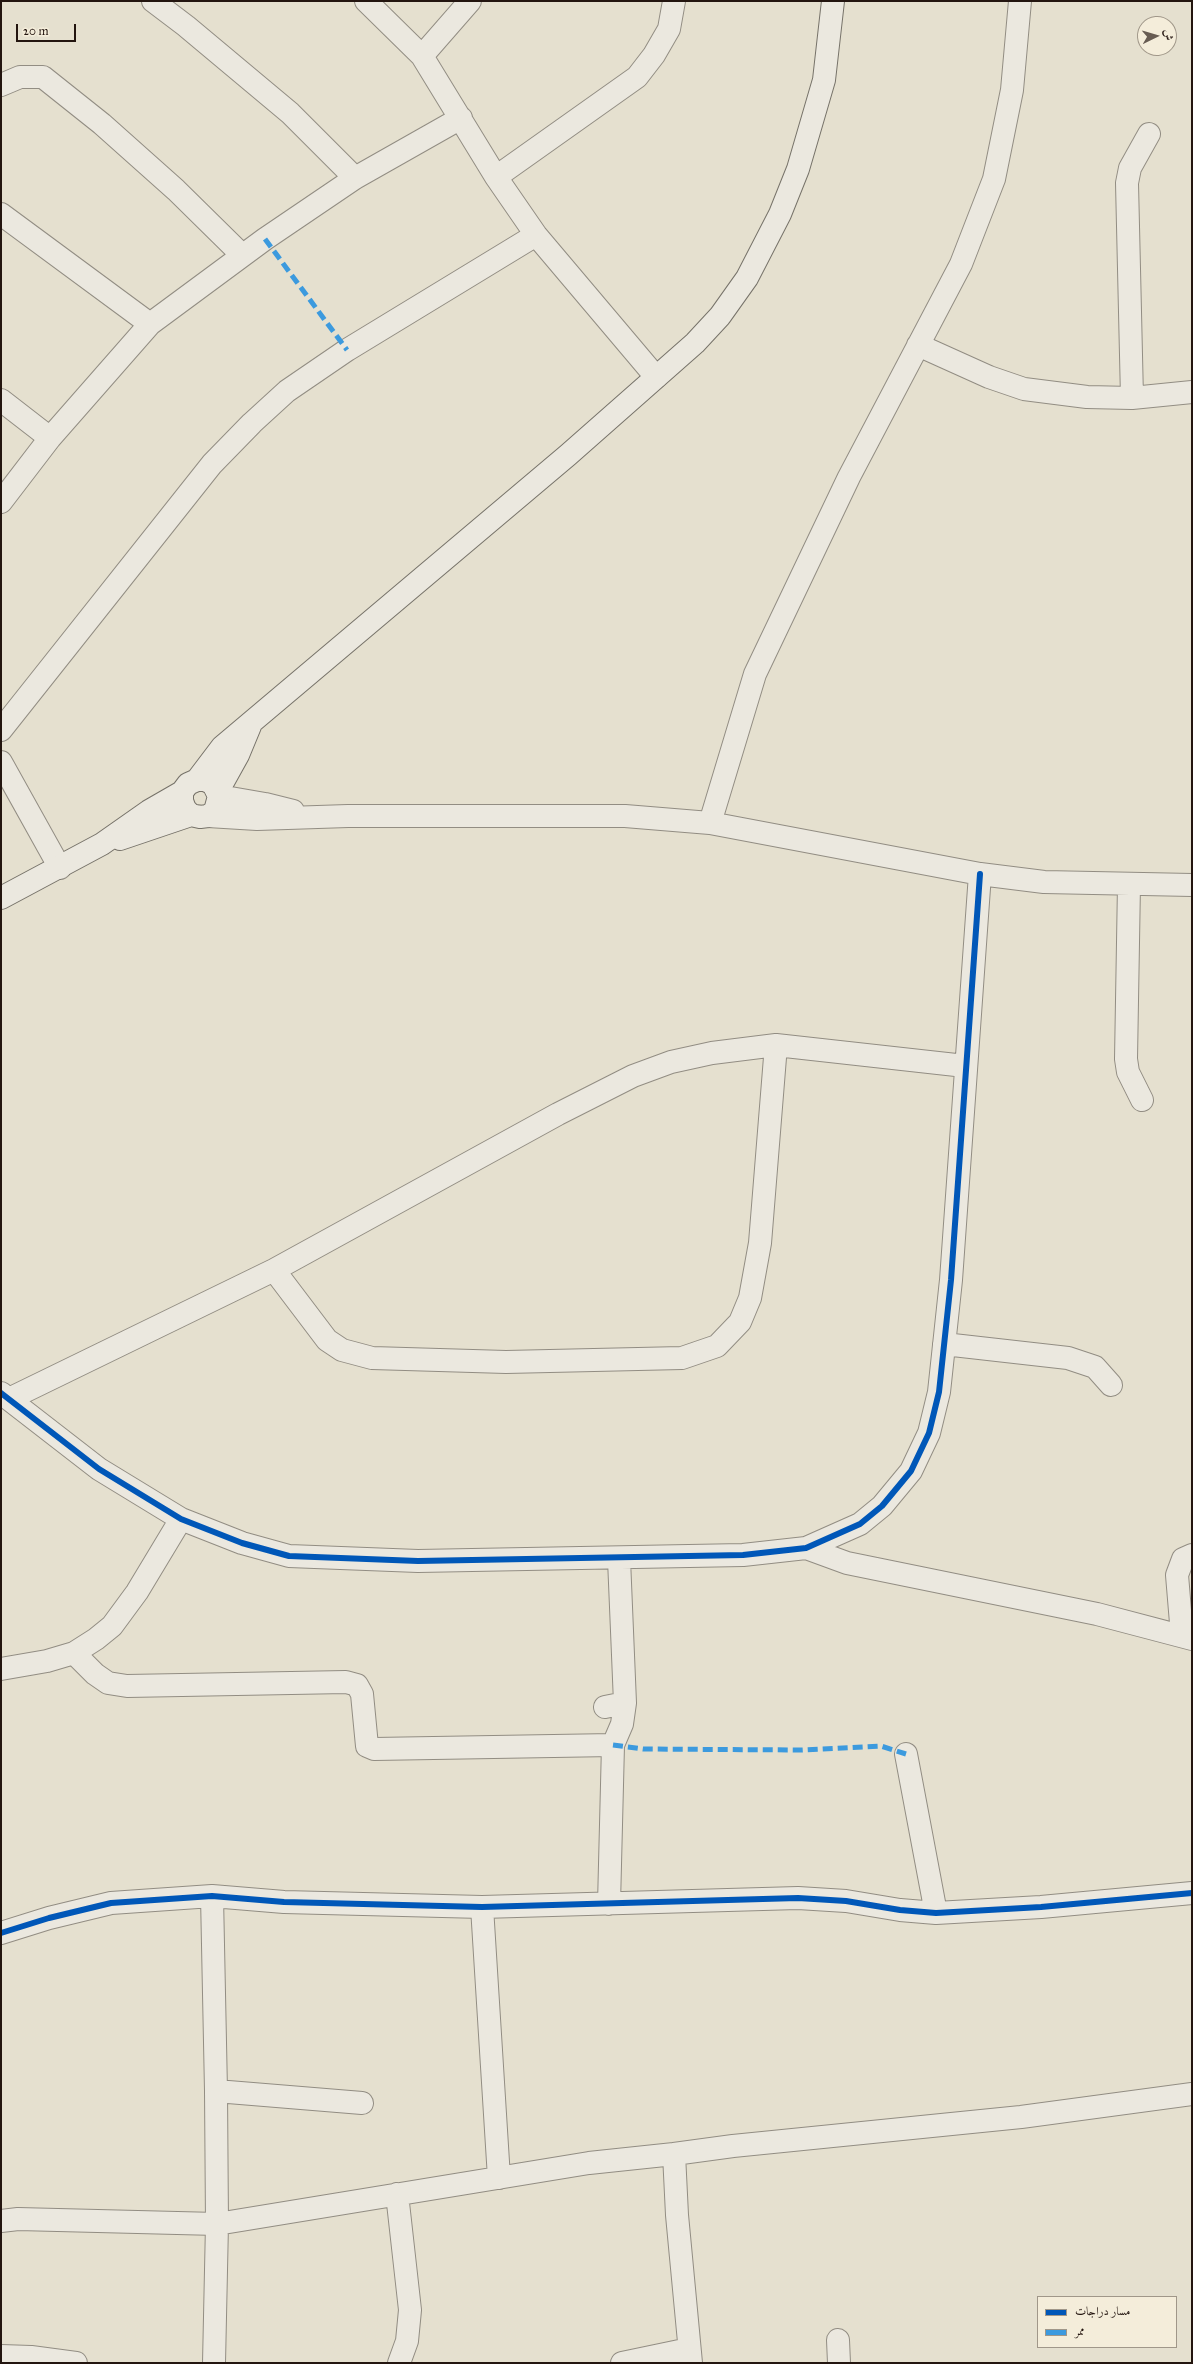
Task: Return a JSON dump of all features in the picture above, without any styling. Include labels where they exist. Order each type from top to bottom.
[{"type":"street","points":[[153,1],[186,26],[290,113],[355,178]]},
{"type":"street","points":[[366,1],[422,56],[496,177],[536,234],[656,377]]},
{"type":"street","points":[[422,56],[470,1]]},
{"type":"street","points":[[496,177],[637,77],[654,56],[669,29],[674,1]]},
{"type":"street","points":[[833,1],[824,80],[798,169],[780,214],[747,278],[720,316],[694,343],[568,455],[222,748],[190,786],[182,801],[185,809],[200,815],[258,819],[348,816],[625,816],[710,823],[980,874],[1044,882],[1192,885]]},
{"type":"street","points":[[710,823],[754,674],[846,484],[960,264],[994,179],[1012,90],[1020,1]]},
{"type":"street","points":[[1,85],[20,77],[43,77],[102,124],[176,190],[242,255]]},
{"type":"street","points":[[1,502],[50,438],[150,324],[242,255],[355,178],[461,118]]},
{"type":"street","points":[[1132,398],[1127,183],[1130,168],[1149,134]]},
{"type":"street","points":[[1,214],[150,324]]},
{"type":"street","points":[[1,730],[212,464],[252,423],[288,391],[347,350],[536,234]]},
{"type":"street","points":[[918,345],[989,377],[1024,389],[1080,396],[1132,398],[1192,392]]},
{"type":"street","points":[[1,400],[50,438]]},
{"type":"street","points":[[102,844],[215,811],[218,804],[218,793],[238,755],[251,722]]},
{"type":"street","points":[[1,762],[60,868]]},
{"type":"street","points":[[1,898],[60,868],[102,844],[190,786],[209,782],[218,793],[317,818]]},
{"type":"street","points":[[965,1066],[776,1045],[712,1053],[671,1062],[633,1076],[558,1114],[274,1270],[5,1396],[99,1469],[181,1519],[242,1543],[289,1556],[418,1561],[619,1559],[743,1555],[806,1548],[860,1524],[882,1506],[911,1471],[928,1433],[939,1392],[944,1344],[980,874]]},
{"type":"street","points":[[1129,884],[1126,1059],[1128,1072],[1142,1100]]},
{"type":"street","points":[[274,1270],[327,1340],[342,1350],[372,1358],[506,1362],[682,1358],[717,1346],[740,1322],[750,1298],[760,1243],[776,1045]]},
{"type":"street","points":[[944,1344],[1068,1358],[1095,1366],[1111,1385]]},
{"type":"street","points":[[1,1669],[27,1666],[74,1653],[96,1640],[112,1626],[137,1592],[181,1519]]},
{"type":"street","points":[[806,1548],[847,1563],[1060,1606],[1187,1637],[1177,1575],[1183,1559],[1192,1555]]},
{"type":"street","points":[[609,1904],[613,1745],[622,1724],[615,1705],[619,1559]]},
{"type":"street","points":[[74,1653],[95,1674],[108,1683],[127,1686],[346,1682],[357,1685],[362,1694],[367,1746],[374,1749],[613,1745]]},
{"type":"street","points":[[906,1754],[936,1913]]},
{"type":"street","points":[[1,1933],[49,1918],[111,1903],[212,1896],[284,1902],[482,1907],[798,1898],[846,1901],[900,1910],[936,1913],[1041,1907],[1192,1893]]},
{"type":"street","points":[[212,1896],[217,2224],[214,2363]]},
{"type":"street","points":[[482,1907],[499,2178]]},
{"type":"street","points":[[216,2091],[362,2102]]},
{"type":"street","points":[[1,2221],[18,2219],[217,2224],[589,2163],[1021,2117],[1192,2094]]},
{"type":"street","points":[[622,2363],[690,2356],[677,2215],[674,2154]]},
{"type":"street","points":[[397,2194],[410,2310],[407,2341],[399,2363]]},
{"type":"street","points":[[838,2340],[839,2363]]},
{"type":"street","points":[[1,2356],[30,2357],[76,2363]]},
{"type":"marked path","points":[[265,239],[347,350]]},
{"type":"marked path","points":[[613,1745],[643,1749],[802,1750],[881,1746],[906,1754]]},
{"type":"cycle path","points":[[1,1393],[99,1469],[181,1519],[242,1543],[289,1556],[418,1561],[743,1555],[806,1548],[860,1524],[882,1506],[911,1471],[929,1433],[939,1392],[951,1280],[980,874]]},
{"type":"cycle path","points":[[1,1933],[49,1918],[111,1903],[212,1896],[284,1902],[482,1907],[798,1898],[846,1901],[900,1910],[936,1913],[1041,1907],[1192,1893]]}]
